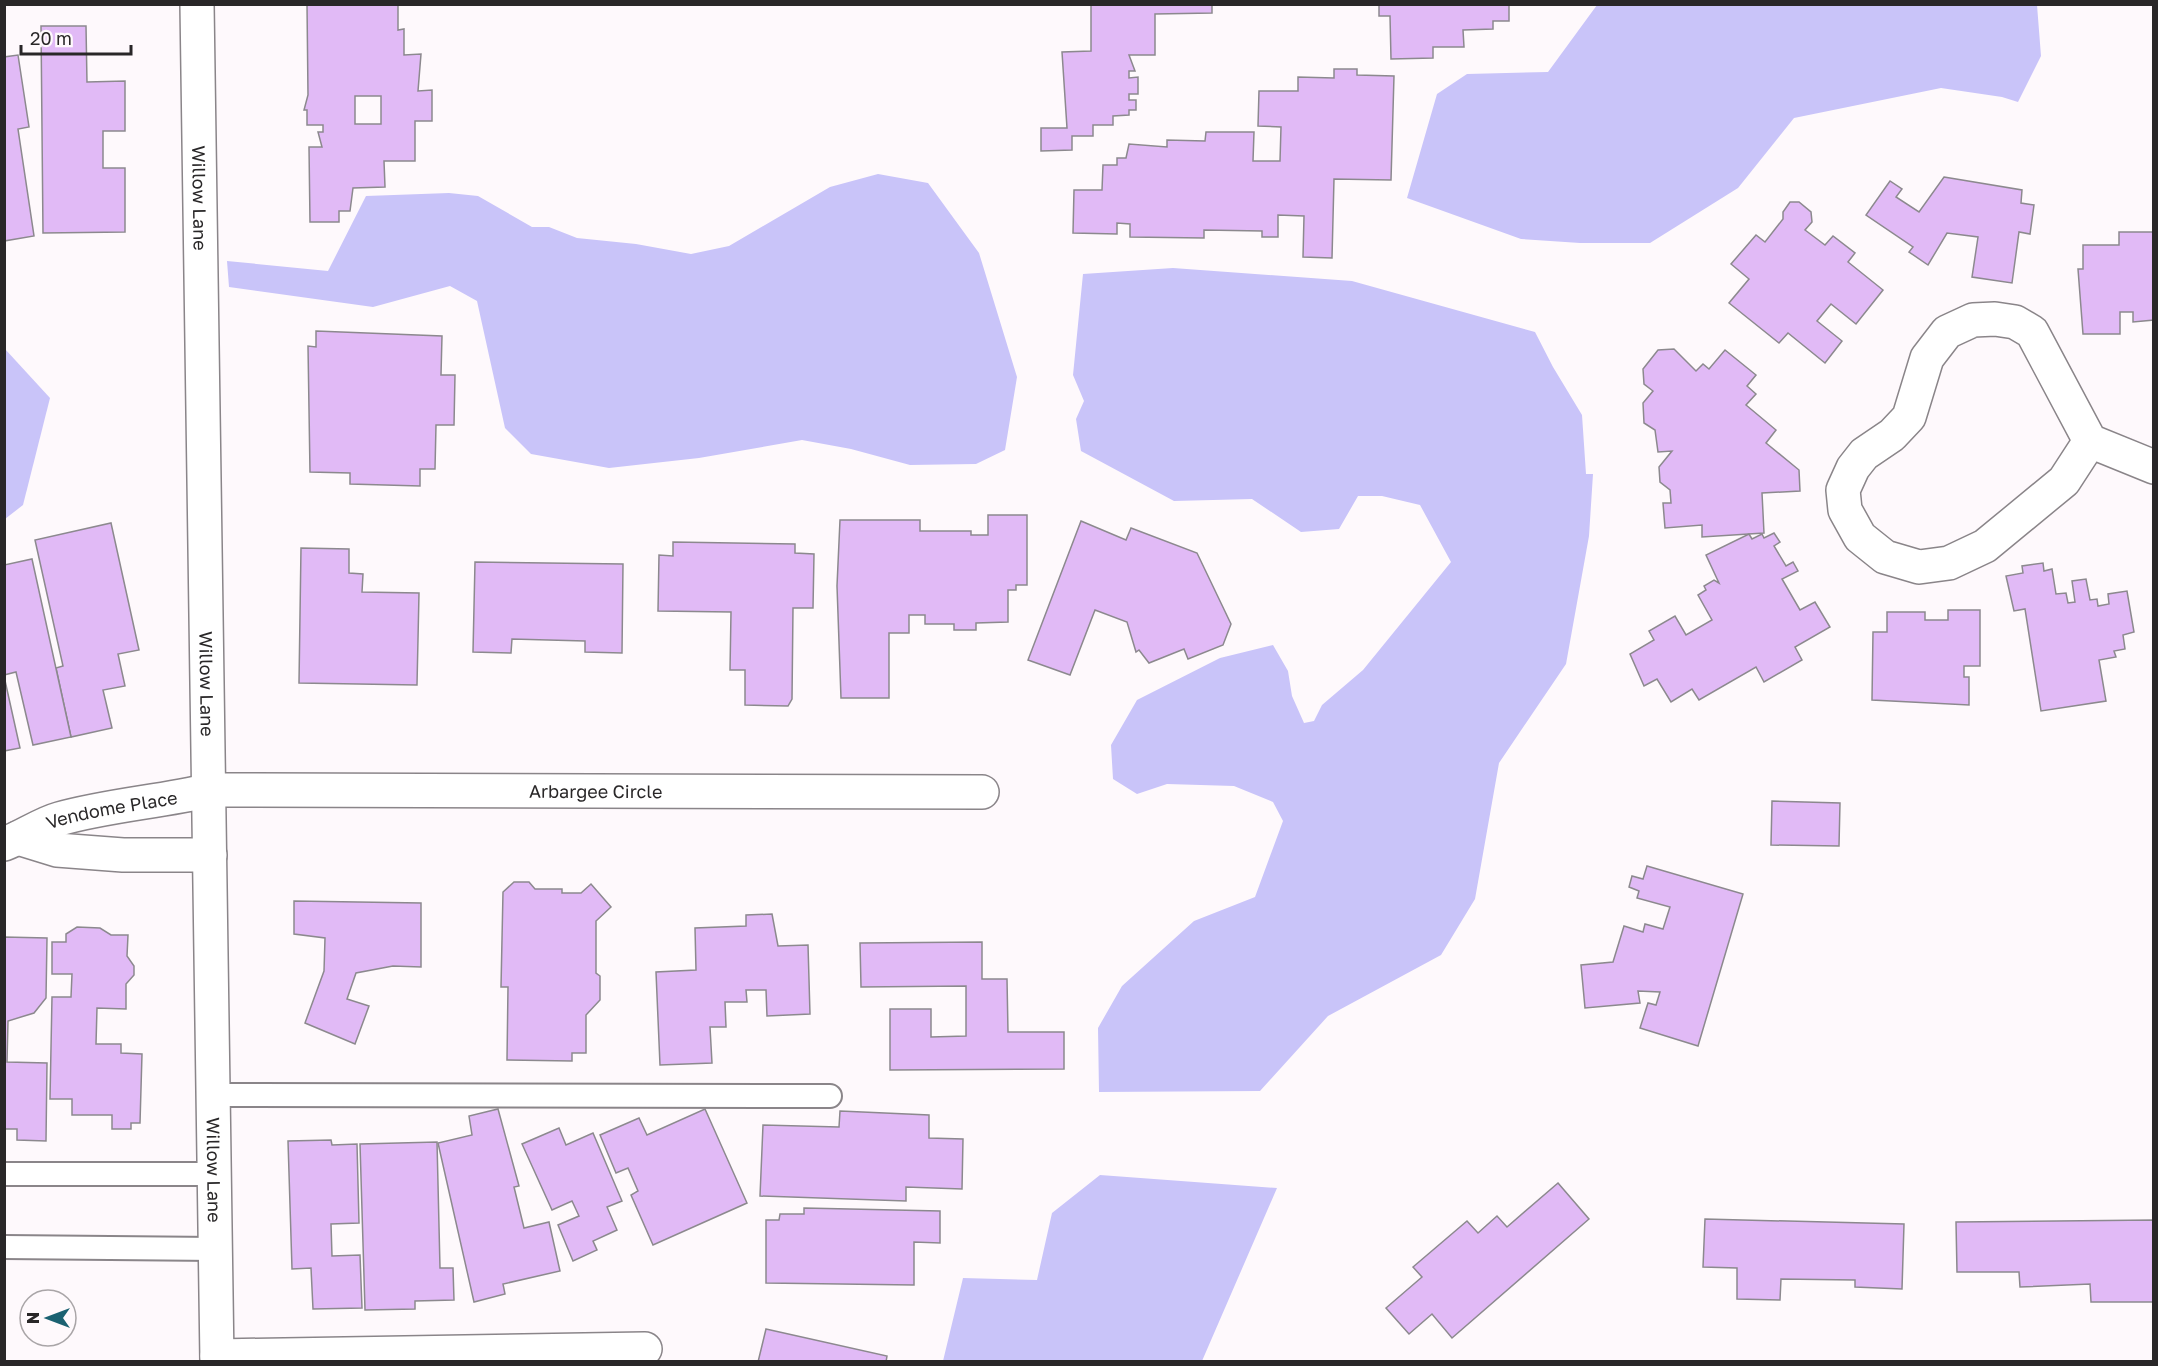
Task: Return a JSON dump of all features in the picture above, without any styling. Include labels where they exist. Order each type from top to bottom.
[{"type":"street","name":"Willow Lane","points":[[197,4],[217,1359]]},
{"type":"street","points":[[2090,441],[2064,482],[1985,546],[1949,563],[1919,567],[1886,557],[1860,537],[1845,510],[1843,490],[1853,468],[1864,454],[1892,435],[1909,417],[1927,358],[1947,332],[1974,320],[1995,319],[2015,322],[2032,332],[2090,441],[2154,467]]},
{"type":"street","name":"Arbargee Circle","points":[[210,790],[982,792]]},
{"type":"street","name":"Vendome Place","points":[[11,841],[57,819],[174,799],[210,790]]},
{"type":"street","name":"Vendome Place","points":[[11,841],[57,850],[123,855],[210,855]]},
{"type":"street","points":[[217,1359],[645,1349]]},
{"type":"lane","points":[[213,1095],[831,1096]]},
{"type":"lane","points":[[4,1174],[214,1174]]},
{"type":"lane","points":[[4,1247],[216,1249]]},
{"type":"shaded area","points":[[1597,5],[2037,5],[2041,56],[2018,102],[2002,97],[1941,88],[1794,118],[1738,188],[1650,243],[1580,243],[1521,239],[1407,198],[1437,94],[1467,74],[1548,72]]},
{"type":"shaded area","points":[[878,174],[928,183],[979,253],[1017,377],[1005,450],[976,464],[910,465],[851,449],[802,440],[699,458],[609,468],[531,454],[505,428],[477,301],[450,286],[373,307],[229,287],[227,261],[328,271],[366,196],[449,193],[478,196],[532,227],[549,227],[577,238],[636,244],[691,254],[729,246],[830,187]]},
{"type":"shaded area","points":[[1173,268],[1352,281],[1535,332],[1582,415],[1586,474],[1593,474],[1589,536],[1566,664],[1499,763],[1475,899],[1441,955],[1328,1016],[1260,1091],[1099,1092],[1098,1028],[1122,986],[1194,921],[1255,897],[1283,821],[1273,802],[1234,786],[1167,784],[1137,794],[1113,779],[1111,745],[1137,700],[1220,658],[1273,645],[1288,671],[1292,696],[1304,723],[1314,721],[1322,705],[1363,670],[1451,562],[1420,505],[1382,496],[1358,496],[1339,529],[1301,532],[1252,499],[1174,501],[1081,451],[1076,419],[1084,401],[1073,375],[1083,274]]},
{"type":"shaded area","points":[[5,349],[50,398],[23,505],[5,519]]},
{"type":"shaded area","points":[[1100,1175],[1277,1188],[1202,1361],[943,1361],[963,1278],[1037,1280],[1052,1213]]},
{"type":"building","points":[[307,4],[398,4],[398,30],[404,29],[404,55],[421,54],[418,91],[432,90],[432,121],[415,121],[415,161],[384,161],[385,187],[353,188],[350,211],[339,211],[339,222],[310,222],[309,147],[322,147],[318,132],[323,132],[323,125],[307,125],[307,110],[304,110],[308,95]],"holes":[[[355,96],[381,96],[381,124],[355,124]]]},
{"type":"building","points":[[1091,4],[1212,4],[1212,13],[1155,14],[1155,55],[1129,55],[1135,71],[1129,71],[1129,78],[1138,77],[1138,94],[1129,94],[1129,100],[1136,100],[1136,110],[1129,110],[1129,115],[1113,116],[1113,125],[1093,125],[1093,136],[1072,136],[1072,150],[1041,151],[1041,128],[1067,128],[1062,52],[1091,51]]},
{"type":"building","points":[[1379,4],[1509,4],[1509,21],[1493,21],[1493,29],[1463,30],[1464,47],[1433,47],[1433,58],[1391,59],[1390,16],[1379,16]]},
{"type":"building","points":[[41,26],[86,26],[87,82],[125,81],[125,131],[103,131],[103,168],[125,168],[125,232],[43,233]]},
{"type":"building","points":[[18,55],[29,127],[18,129],[34,236],[4,241],[4,57]]},
{"type":"building","points":[[1334,69],[1357,69],[1357,75],[1394,76],[1391,180],[1334,179],[1332,258],[1303,257],[1304,216],[1278,215],[1278,237],[1262,237],[1262,231],[1204,230],[1204,238],[1130,237],[1130,224],[1117,223],[1117,234],[1073,233],[1074,190],[1102,190],[1103,165],[1117,165],[1117,158],[1126,158],[1129,144],[1167,147],[1167,140],[1205,141],[1206,132],[1254,132],[1253,161],[1280,161],[1281,127],[1258,126],[1259,91],[1298,91],[1298,77],[1334,78]]},
{"type":"building","points":[[1944,177],[2022,190],[2021,203],[2034,205],[2030,234],[2019,232],[2012,283],[1972,277],[1978,237],[1947,233],[1928,265],[1909,252],[1913,247],[1866,215],[1890,181],[1902,189],[1896,197],[1919,212]]},
{"type":"building","points":[[1790,202],[1799,202],[1811,212],[1812,222],[1805,230],[1825,245],[1833,236],[1855,253],[1848,262],[1883,290],[1856,324],[1831,304],[1817,321],[1842,341],[1825,363],[1788,333],[1779,343],[1729,303],[1749,279],[1731,264],[1756,235],[1765,242],[1783,219],[1783,212]]},
{"type":"building","points":[[2119,232],[2153,232],[2154,320],[2133,322],[2133,312],[2120,312],[2120,334],[2083,334],[2078,269],[2083,269],[2083,245],[2119,245]]},
{"type":"building","points":[[316,331],[442,336],[441,375],[455,375],[454,425],[436,425],[435,469],[420,469],[420,486],[350,484],[350,473],[310,472],[308,346],[316,347]]},
{"type":"building","points":[[1674,349],[1696,371],[1703,364],[1709,369],[1725,350],[1756,375],[1747,386],[1756,394],[1746,405],[1776,430],[1766,443],[1799,470],[1800,491],[1762,493],[1764,533],[1702,537],[1702,525],[1665,528],[1663,503],[1671,503],[1670,490],[1660,482],[1659,467],[1672,451],[1658,452],[1655,430],[1644,423],[1643,403],[1653,391],[1644,384],[1643,369],[1658,350]]},
{"type":"building","points":[[988,515],[1027,515],[1027,585],[1016,585],[1016,590],[1008,590],[1008,622],[976,623],[976,630],[954,630],[954,624],[925,624],[925,615],[909,615],[909,633],[889,633],[889,698],[841,698],[837,586],[840,520],[920,520],[920,531],[971,531],[971,535],[988,535]]},
{"type":"building","points":[[1081,521],[1126,540],[1131,528],[1197,553],[1231,624],[1223,645],[1188,659],[1184,649],[1149,663],[1139,650],[1136,652],[1127,622],[1095,610],[1070,675],[1028,660]]},
{"type":"building","points":[[111,523],[139,650],[118,654],[125,686],[103,690],[112,728],[71,737],[56,668],[63,666],[35,540]]},
{"type":"building","points":[[1774,533],[1780,542],[1774,546],[1786,566],[1793,562],[1798,571],[1782,579],[1800,610],[1815,602],[1830,627],[1795,647],[1802,660],[1764,682],[1756,667],[1699,700],[1692,689],[1671,702],[1657,679],[1644,686],[1630,654],[1654,640],[1649,631],[1675,616],[1686,635],[1712,620],[1698,595],[1706,590],[1704,586],[1714,580],[1719,583],[1706,555],[1749,534],[1752,539],[1762,534],[1764,538]]},
{"type":"building","points":[[673,542],[795,544],[795,553],[814,554],[813,608],[793,608],[792,699],[788,706],[745,705],[745,670],[730,670],[731,612],[658,611],[659,555],[673,556]]},
{"type":"building","points":[[301,548],[349,549],[349,573],[363,574],[362,592],[419,593],[417,685],[299,683]]},
{"type":"building","points":[[32,559],[71,737],[33,745],[16,672],[4,675],[4,565]]},
{"type":"building","points":[[475,562],[623,564],[622,653],[585,652],[585,641],[512,639],[511,653],[473,652]]},
{"type":"building","points":[[2043,563],[2044,571],[2052,569],[2056,594],[2066,593],[2068,603],[2075,602],[2072,581],[2086,579],[2090,600],[2097,599],[2098,606],[2109,604],[2108,594],[2127,591],[2134,632],[2123,635],[2125,649],[2114,651],[2116,657],[2099,660],[2106,701],[2041,711],[2025,609],[2014,611],[2006,576],[2023,573],[2022,566]]},
{"type":"building","points":[[1948,610],[1980,610],[1980,666],[1964,666],[1964,677],[1969,677],[1969,705],[1872,700],[1873,632],[1887,632],[1887,612],[1925,612],[1925,620],[1948,620]]},
{"type":"building","points":[[4,676],[20,748],[4,751]]},
{"type":"building","points":[[1772,801],[1840,803],[1839,846],[1771,845]]},
{"type":"building","points":[[1647,866],[1743,894],[1698,1046],[1640,1028],[1648,1003],[1656,1005],[1660,992],[1638,991],[1640,1003],[1585,1008],[1581,965],[1613,962],[1624,926],[1643,932],[1645,924],[1663,929],[1670,907],[1637,898],[1639,891],[1629,887],[1632,876],[1643,879]]},
{"type":"building","points":[[514,882],[529,882],[535,889],[562,889],[562,893],[581,893],[591,884],[611,907],[596,921],[596,973],[600,976],[600,1000],[586,1015],[586,1053],[572,1053],[572,1061],[507,1060],[508,987],[501,987],[503,892]]},
{"type":"building","points":[[294,901],[421,903],[421,967],[393,966],[356,973],[347,999],[369,1006],[355,1044],[305,1023],[324,971],[325,938],[294,934]]},
{"type":"building","points":[[772,914],[778,946],[808,945],[810,1014],[767,1016],[766,990],[746,990],[747,1002],[725,1002],[726,1027],[710,1027],[712,1063],[660,1065],[656,972],[696,970],[695,928],[746,926],[746,915]]},
{"type":"building","points":[[77,927],[100,928],[111,935],[128,935],[127,956],[134,966],[134,975],[126,984],[126,1009],[97,1008],[96,1044],[121,1044],[121,1053],[142,1054],[140,1123],[131,1123],[131,1129],[112,1129],[112,1115],[72,1115],[72,1099],[50,1099],[52,997],[71,997],[72,974],[52,974],[52,942],[66,942],[66,934]]},
{"type":"building","points":[[4,937],[47,938],[46,998],[34,1013],[8,1021],[7,1062],[47,1063],[46,1141],[17,1140],[17,1129],[4,1129]]},
{"type":"building","points":[[982,942],[982,979],[1007,979],[1008,1032],[1064,1032],[1064,1069],[890,1070],[890,1009],[931,1009],[931,1037],[966,1036],[966,986],[861,987],[860,943]]},
{"type":"building","points":[[498,1109],[519,1186],[514,1187],[524,1228],[549,1222],[560,1271],[503,1284],[505,1294],[474,1302],[438,1143],[472,1135],[469,1116]]},
{"type":"building","points":[[705,1109],[747,1203],[653,1245],[631,1195],[638,1191],[628,1168],[616,1173],[600,1135],[639,1118],[647,1135]]},
{"type":"building","points":[[840,1111],[929,1115],[929,1138],[963,1139],[962,1189],[906,1187],[906,1201],[760,1196],[763,1125],[839,1127]]},
{"type":"building","points":[[559,1128],[566,1145],[593,1133],[622,1201],[607,1207],[617,1230],[593,1241],[597,1250],[573,1261],[558,1225],[579,1216],[572,1201],[552,1210],[522,1144]]},
{"type":"building","points":[[331,1140],[332,1145],[357,1144],[359,1223],[331,1224],[332,1256],[360,1255],[362,1308],[313,1309],[311,1268],[292,1269],[288,1141]]},
{"type":"building","points":[[437,1142],[440,1268],[453,1268],[454,1300],[415,1301],[415,1309],[365,1310],[360,1144]]},
{"type":"building","points":[[1558,1183],[1589,1219],[1452,1338],[1432,1314],[1409,1334],[1386,1308],[1422,1277],[1413,1267],[1467,1221],[1478,1233],[1497,1216],[1507,1227]]},
{"type":"building","points":[[804,1208],[940,1211],[940,1243],[914,1242],[914,1285],[766,1283],[766,1220],[779,1220],[780,1214],[804,1214]]},
{"type":"building","points":[[1705,1219],[1904,1224],[1902,1289],[1855,1287],[1855,1280],[1781,1279],[1780,1300],[1737,1299],[1737,1268],[1703,1267]]},
{"type":"building","points":[[2154,1220],[2154,1302],[2091,1302],[2090,1284],[2020,1287],[2019,1272],[1957,1272],[1956,1222]]},
{"type":"building","points":[[766,1329],[887,1356],[886,1362],[758,1362]]}]
